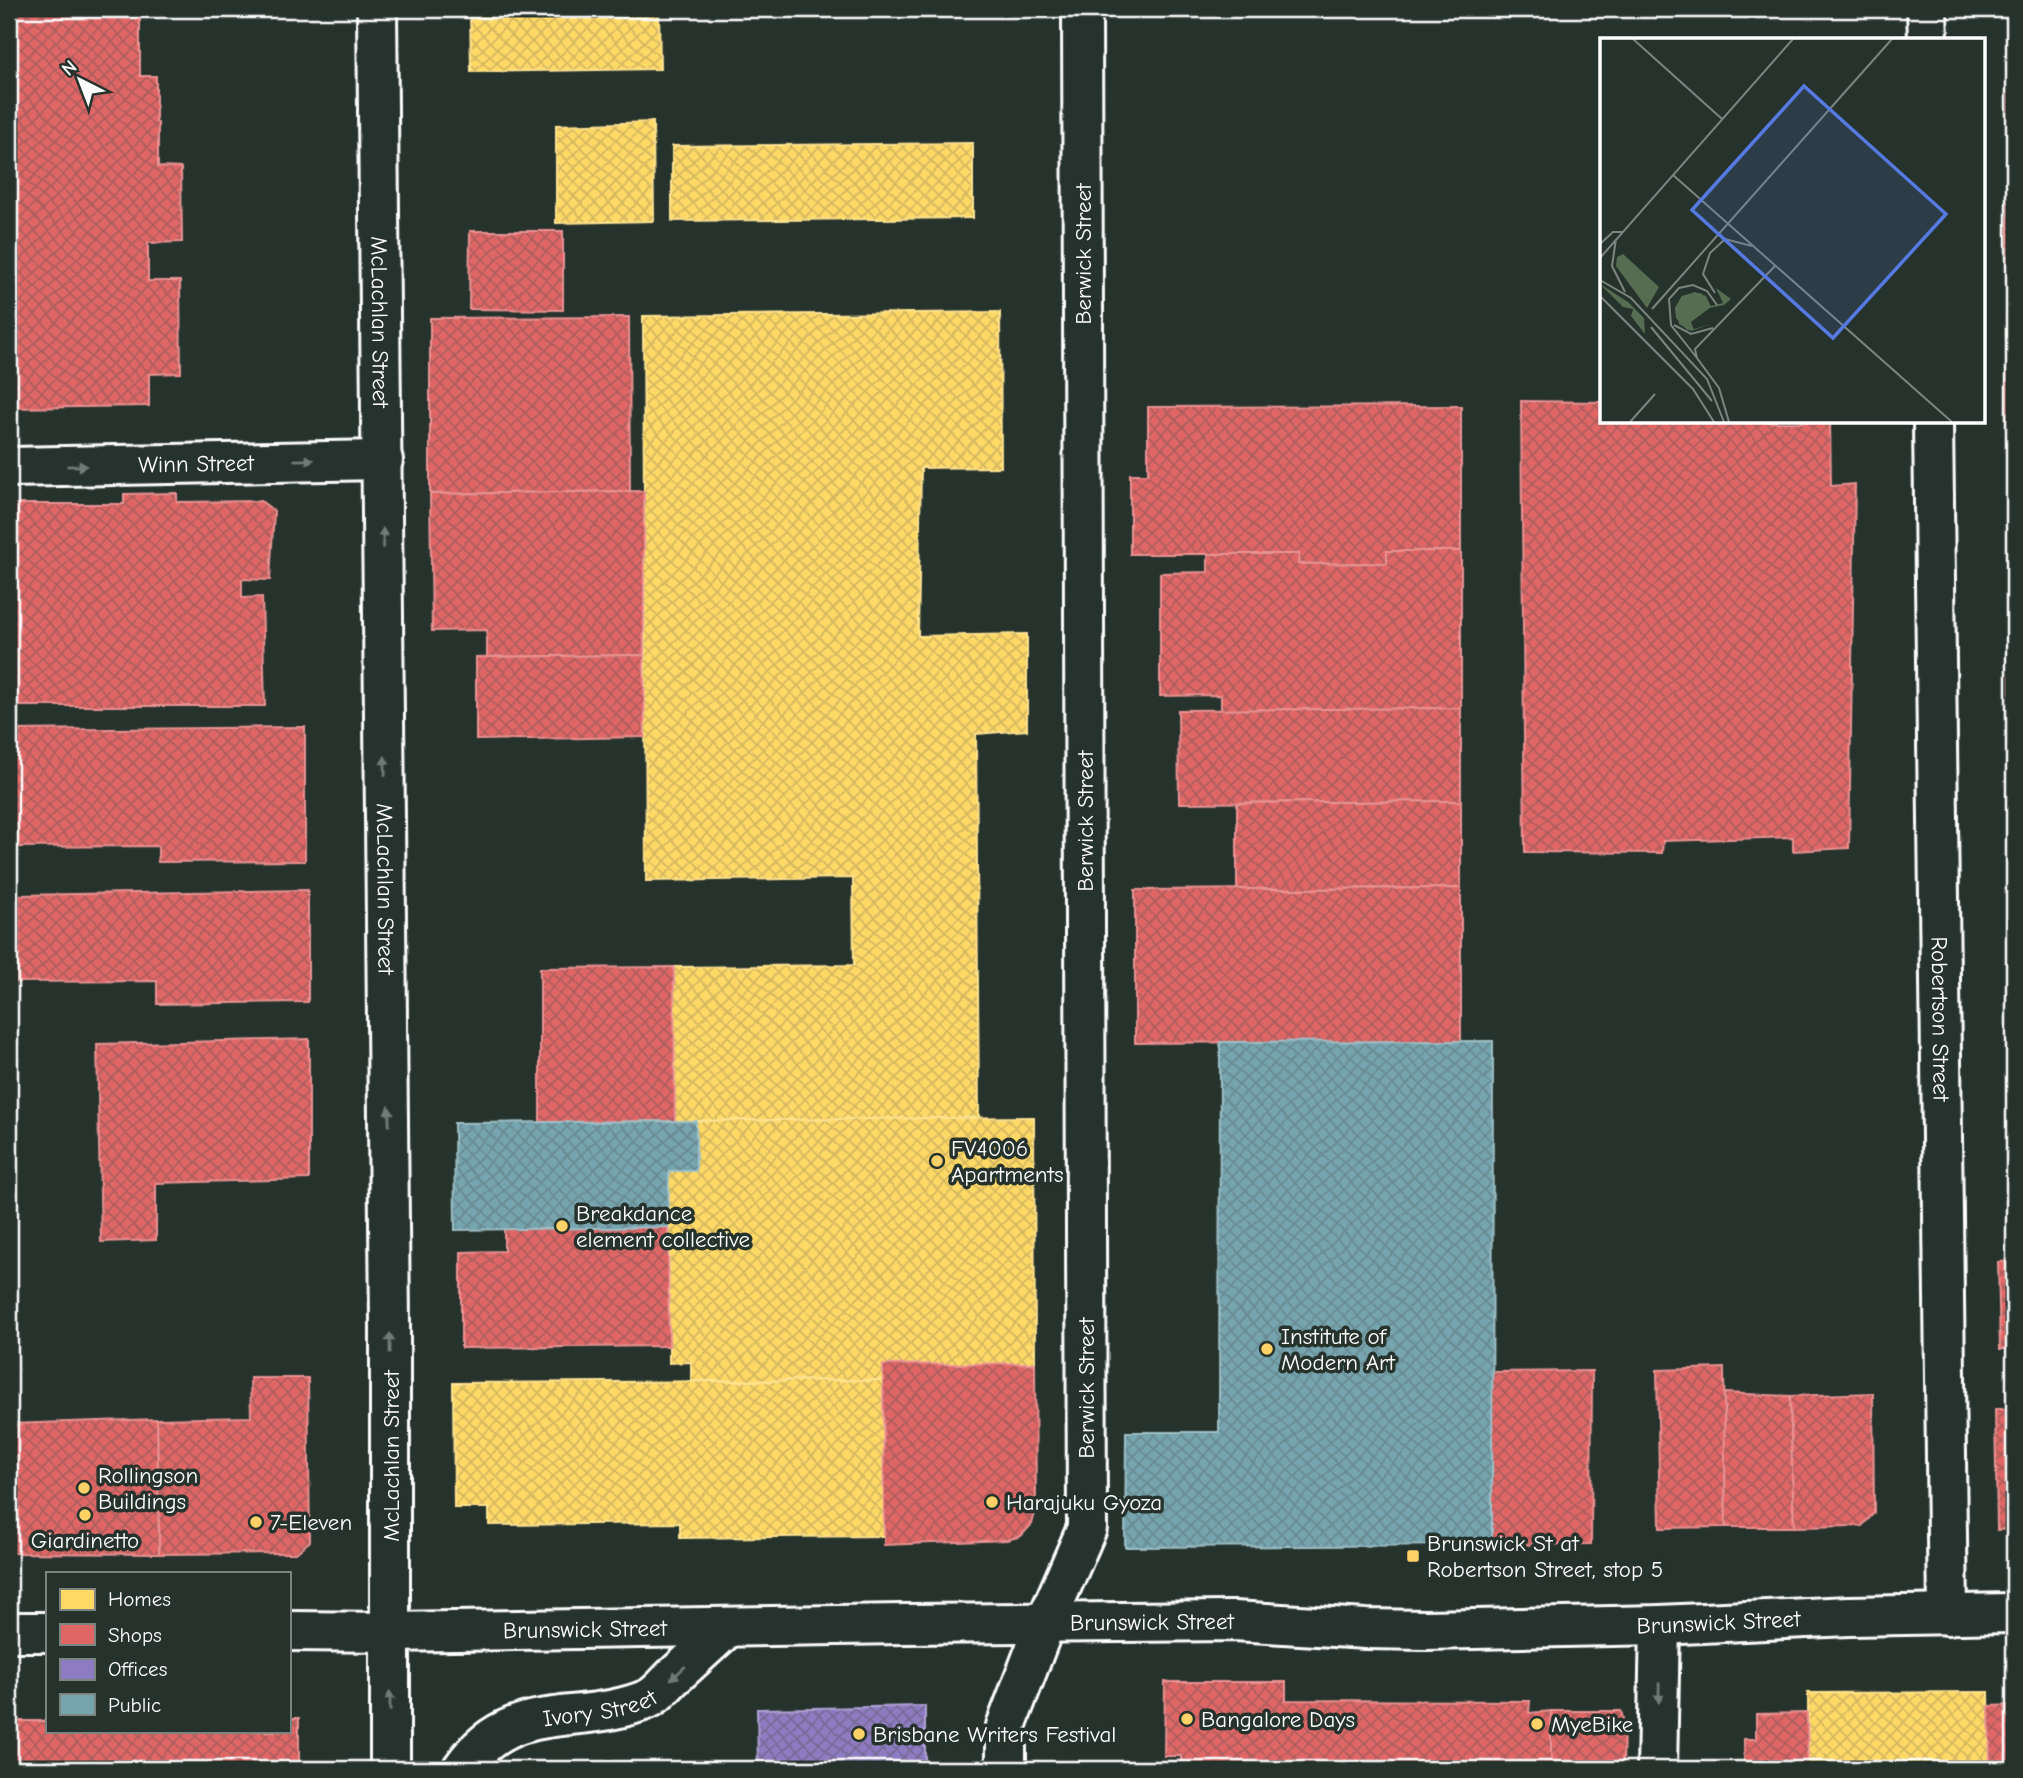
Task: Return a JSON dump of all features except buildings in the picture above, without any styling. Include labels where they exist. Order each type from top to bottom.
[{"type":"main road","name":"McLachlan Street","points":[[377,9],[390,1324],[390,1769]]},
{"type":"main road","name":"Berwick Street","points":[[1045,1624],[1087,1528],[1082,9]]},
{"type":"main road","points":[[1927,9],[1928,38]]},
{"type":"main road","name":"Robertson Street","points":[[1933,424],[1948,1615]]},
{"type":"main road","name":"Winn Street","points":[[9,467],[383,460]]},
{"type":"main road","name":"Brunswick Street","points":[[290,1631],[1234,1622],[1414,1630],[2014,1613]]},
{"type":"main road","points":[[1006,1769],[1006,1726],[1045,1624]]},
{"type":"main road","points":[[1657,1769],[1660,1625]]},
{"type":"main road","name":"Ivory Street","points":[[462,1769],[480,1747],[500,1731],[524,1721],[618,1708],[650,1698],[728,1627]]},
{"type":"main road","points":[[9,1632],[46,1632]]},
{"type":"place","name":"FV4006 Apartments","points":[[937,1161]]},
{"type":"place","name":"Breakdance element collective","points":[[562,1226]]},
{"type":"place","name":"Institute of Modern Art","points":[[1267,1349]]},
{"type":"place","name":"Rollingson Buildings","points":[[84,1488]]},
{"type":"place","name":"Harajuku Gyoza","points":[[992,1502]]},
{"type":"place","name":"Giardinetto","points":[[85,1515]]},
{"type":"place","name":"7-Eleven","points":[[256,1522]]},
{"type":"place","name":"Brunswick St at Robertson Street, stop 5","points":[[1413,1556]]},
{"type":"place","name":"Bangalore Days","points":[[1187,1719]]},
{"type":"place","name":"MyeBike","points":[[1537,1724]]},
{"type":"place","name":"Brisbane Writers Festival","points":[[859,1734]]}]
